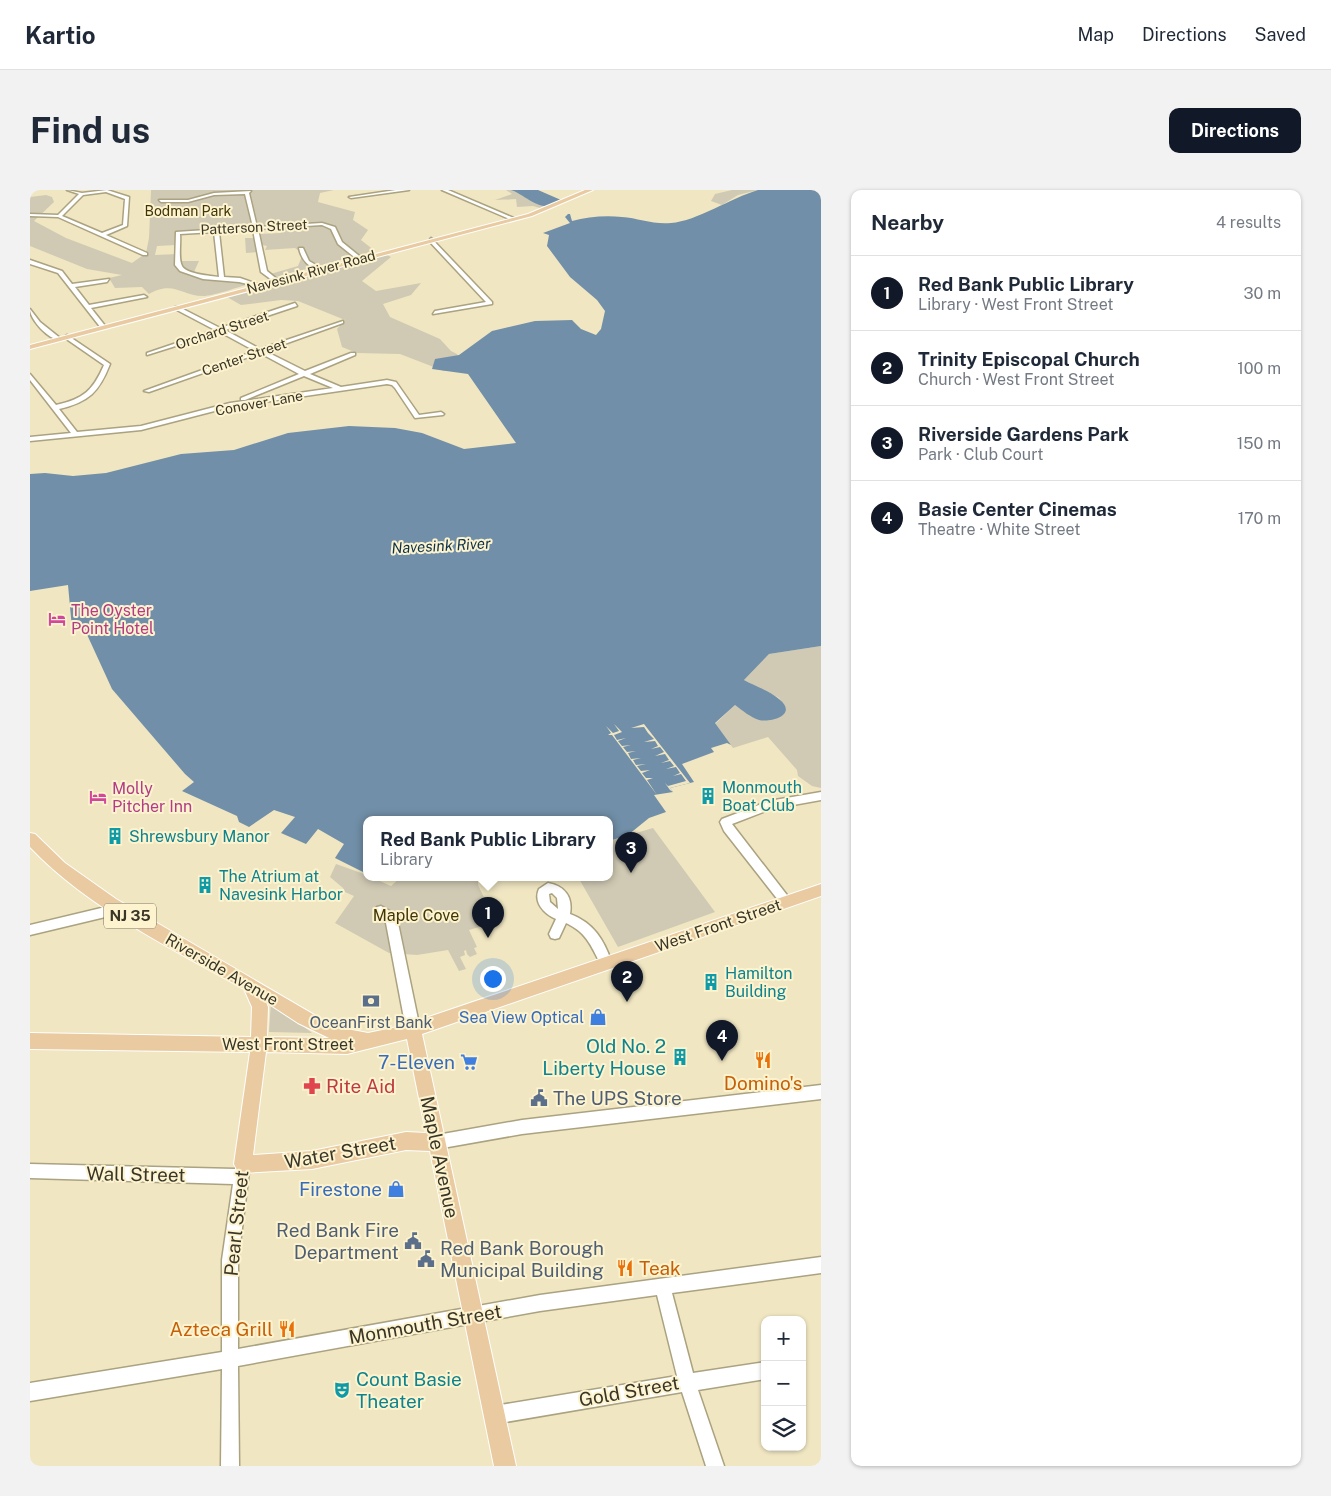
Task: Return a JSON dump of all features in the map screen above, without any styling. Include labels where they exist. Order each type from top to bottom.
[{"type":"main road","name":"Navesink River Road","points":[[30,347],[319,269],[514,219],[546,210],[590,190]]},
{"type":"main road","name":"Riverside Avenue","points":[[30,838],[58,866],[118,909],[250,984],[321,1028],[340,1035],[377,1040]]},
{"type":"main road","name":"West Front Street","points":[[30,1041],[347,1046],[377,1040],[413,1029],[821,890]]},
{"type":"main road","name":"Pearl Street","points":[[242,1170],[259,1044],[260,1007],[250,984]]},
{"type":"main road","name":"Maple Avenue","points":[[413,1029],[505,1466]]},
{"type":"main road","name":"Water Street","points":[[242,1170],[312,1160],[406,1141],[436,1142]]},
{"type":"street","points":[[69,190],[82,194],[106,190],[126,197],[123,212],[124,228],[101,235]]},
{"type":"street","points":[[351,197],[407,190]]},
{"type":"street","points":[[444,190],[514,219]]},
{"type":"street","points":[[161,202],[188,201],[216,194],[248,192],[264,272],[276,281]]},
{"type":"street","points":[[59,216],[82,194]]},
{"type":"street","points":[[30,215],[59,216],[144,254]]},
{"type":"street","name":"Patterson Street","points":[[222,279],[195,275],[180,268],[177,235],[182,232],[256,227],[326,225],[333,228],[338,240],[345,248],[360,259]]},
{"type":"street","points":[[216,230],[222,279],[240,280],[258,286]]},
{"type":"street","points":[[431,240],[490,303],[435,313]]},
{"type":"street","points":[[301,249],[307,262],[319,269]]},
{"type":"street","points":[[30,262],[59,271],[103,327]]},
{"type":"street","points":[[71,286],[107,280]]},
{"type":"street","points":[[87,307],[144,297]]},
{"type":"street","name":"Orchard Street","points":[[149,354],[295,305]]},
{"type":"street","points":[[177,308],[303,373],[341,389]]},
{"type":"street","points":[[30,311],[38,323],[58,339]]},
{"type":"street","name":"Center Street","points":[[146,391],[341,322]]},
{"type":"street","points":[[54,408],[88,397],[106,366],[103,359],[67,337]]},
{"type":"street","points":[[230,405],[303,373],[353,354]]},
{"type":"street","points":[[30,376],[76,435]]},
{"type":"street","name":"Conover Lane","points":[[30,439],[150,427],[230,405],[387,382],[394,383],[417,418],[441,414]]},
{"type":"street","points":[[786,902],[728,828],[726,822],[769,805],[820,798]]},
{"type":"street","points":[[30,930],[118,909]]},
{"type":"street","name":"Maple Avenue","points":[[381,911],[392,923],[413,1029]]},
{"type":"street","points":[[555,934],[563,917],[588,928],[601,948],[606,962]]},
{"type":"street","points":[[436,1142],[532,1126],[821,1092]]},
{"type":"street","name":"Wall Street","points":[[30,1172],[242,1170]]},
{"type":"street","name":"Pearl Street","points":[[230,1466],[230,1260],[242,1170]]},
{"type":"street","name":"Monmouth Street","points":[[30,1392],[230,1359],[540,1303],[663,1288],[821,1265]]},
{"type":"street","points":[[663,1288],[687,1382],[715,1466]]},
{"type":"street","name":"Gold Street","points":[[494,1414],[761,1371]]},
{"type":"green space","name":"Bodman Park","points":[[151,190],[334,190],[320,193],[318,202],[355,212],[353,220],[368,230],[361,240],[375,251],[272,278],[267,275],[298,266],[303,254],[295,248],[265,250],[267,246],[262,245],[258,252],[246,253],[245,238],[254,238],[258,241],[257,234],[281,233],[280,226],[177,233],[176,245],[157,246],[155,255],[178,254],[179,261],[199,261],[193,274],[249,284],[203,296],[171,288],[165,288],[149,294],[142,287],[115,288],[109,278],[122,275],[87,269],[30,246],[30,197],[46,195],[52,197],[54,202],[34,221],[66,238],[132,263],[146,253],[149,238]]},
{"type":"green space","points":[[506,190],[516,192],[536,203],[547,205],[540,208],[533,206],[517,207],[516,199],[495,200],[512,194]]},
{"type":"green space","points":[[732,190],[758,190],[738,195],[722,205],[711,201],[715,194]]},
{"type":"green space","points":[[387,255],[391,257],[362,281],[376,291],[421,283],[411,295],[383,304],[390,317],[440,339],[451,351],[457,354],[463,370],[444,371],[400,354],[357,353],[342,347],[337,329],[345,320],[298,301],[281,300],[241,305],[227,297]]},
{"type":"green space","points":[[821,646],[821,788],[812,786],[798,776],[797,770],[768,737],[733,748],[715,724],[735,705],[750,716],[762,720],[784,705],[779,698],[744,680],[769,654]]},
{"type":"green space","points":[[653,828],[715,912],[618,947],[580,881],[613,881],[613,840]]},
{"type":"green space","name":"Maple Cove","points":[[336,864],[363,874],[363,881],[380,881],[391,886],[397,881],[478,881],[478,885],[496,922],[469,930],[477,947],[474,948],[477,954],[470,957],[466,950],[464,951],[465,955],[460,957],[466,969],[459,971],[448,950],[417,955],[389,953],[335,923],[354,896],[345,892],[330,877]]},
{"type":"green space","points":[[271,1001],[312,1033],[269,1032]]},
{"type":"water","points":[[510,190],[538,190],[561,200],[554,205],[540,205]]},
{"type":"water","name":"Navesink River","points":[[758,190],[821,190],[821,646],[769,654],[744,680],[779,699],[784,704],[785,713],[776,719],[765,721],[750,716],[735,705],[715,723],[731,745],[727,743],[711,748],[714,752],[682,764],[694,782],[670,788],[673,792],[654,795],[666,812],[649,818],[628,835],[613,840],[613,816],[363,816],[363,872],[335,858],[344,844],[318,829],[306,844],[281,833],[295,817],[274,810],[249,827],[239,822],[237,816],[182,791],[194,782],[112,689],[84,628],[72,628],[68,585],[30,591],[30,474],[45,473],[73,476],[106,473],[181,454],[234,450],[288,433],[349,426],[395,428],[422,433],[464,449],[516,443],[468,374],[432,369],[435,359],[459,355],[492,331],[535,321],[572,320],[581,329],[596,335],[601,329],[605,311],[597,300],[570,277],[547,246],[549,235],[543,233],[570,223],[565,217],[568,214],[570,214],[572,221],[590,217],[609,216],[671,223],[703,214]]},
{"type":"pier","points":[[614,724],[622,732],[614,735],[617,740],[626,738],[618,741],[622,746],[631,745],[623,747],[627,752],[636,751],[628,753],[631,759],[641,758],[633,760],[636,765],[646,764],[637,766],[641,771],[650,770],[642,773],[646,778],[653,778],[647,780],[657,795],[612,735],[608,735],[611,733],[606,726],[613,733],[619,731]]},
{"type":"pier","points":[[644,724],[690,783],[670,788],[673,792],[670,790],[665,783],[668,786],[686,781],[681,774],[673,776],[680,773],[676,767],[666,769],[674,766],[670,761],[661,763],[669,760],[665,754],[655,756],[664,752],[660,747],[651,749],[658,746],[655,741],[644,742],[654,739],[644,727],[631,728]]},
{"type":"place","name":"The Oyster Point Hotel","points":[[57,619]]},
{"type":"place","name":"Monmouth Boat Club","points":[[708,796]]},
{"type":"place","name":"Molly Pitcher Inn","points":[[98,797]]},
{"type":"place","name":"Shrewsbury Manor","points":[[115,836]]},
{"type":"place","name":"Riverside Gardens Park","points":[[631,873]]},
{"type":"place","name":"The Atrium at Navesink Harbor","points":[[205,885]]},
{"type":"place","name":"Red Bank Public Library","points":[[488,938]]},
{"type":"place","name":"Hamilton Building","points":[[711,982]]},
{"type":"place","name":"OceanFirst Bank","points":[[371,1001]]},
{"type":"place","name":"Trinity Episcopal Church","points":[[627,1002]]},
{"type":"place","name":"Sea View Optical","points":[[598,1017]]},
{"type":"place","name":"Old No. 2 Liberty House","points":[[680,1057]]},
{"type":"place","name":"Domino's","points":[[763,1060]]},
{"type":"place","name":"Basie Center Cinemas","points":[[722,1061]]},
{"type":"place","name":"7-Eleven","points":[[469,1062]]},
{"type":"place","name":"Rite Aid","points":[[312,1086]]},
{"type":"place","name":"The UPS Store","points":[[539,1098]]},
{"type":"place","name":"Firestone","points":[[396,1189]]},
{"type":"place","name":"Red Bank Fire Department","points":[[413,1241]]},
{"type":"place","name":"Red Bank Borough Municipal Building","points":[[426,1259]]},
{"type":"place","name":"Teak","points":[[625,1268]]},
{"type":"place","name":"Azteca Grill","points":[[287,1329]]},
{"type":"place","name":"Count Basie Theater","points":[[342,1390]]}]
